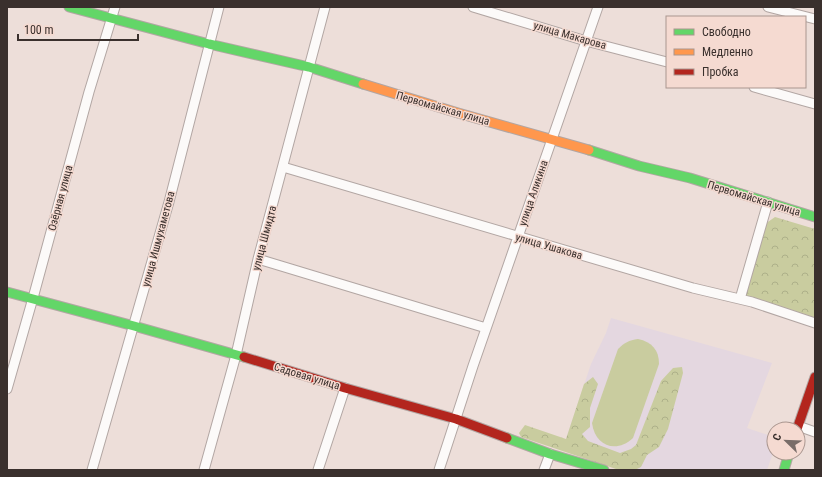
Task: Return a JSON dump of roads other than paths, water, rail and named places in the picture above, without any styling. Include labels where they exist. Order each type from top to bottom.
[{"type":"street","name":"Первомайская улица","points":[[69,7],[209,44],[309,67],[638,166],[690,178],[815,217]]},
{"type":"street","name":"Озёрная улица","points":[[7,389],[89,92],[115,7]]},
{"type":"street","name":"улица Ишмухаметова","points":[[92,470],[169,202],[219,7]]},
{"type":"street","name":"улица Шмидта","points":[[204,470],[236,355],[258,259],[325,7]]},
{"type":"street","name":"улица Макарова","points":[[473,7],[586,41],[666,62]]},
{"type":"street","name":"улица Аликина","points":[[439,470],[486,328],[598,7]]},
{"type":"street","points":[[768,7],[803,16]]},
{"type":"street","points":[[758,88],[815,104]]},
{"type":"street","name":"улица Ушакова","points":[[283,167],[693,288],[740,299],[815,323]]},
{"type":"street","points":[[740,299],[768,202]]},
{"type":"street","points":[[258,259],[486,328]]},
{"type":"street","name":"Садовая улица","points":[[7,292],[134,326],[345,388],[456,418],[550,454],[604,470]]},
{"type":"street","points":[[800,421],[815,377]]},
{"type":"street","points":[[318,470],[345,388]]},
{"type":"street","points":[[544,470],[550,454]]}]
